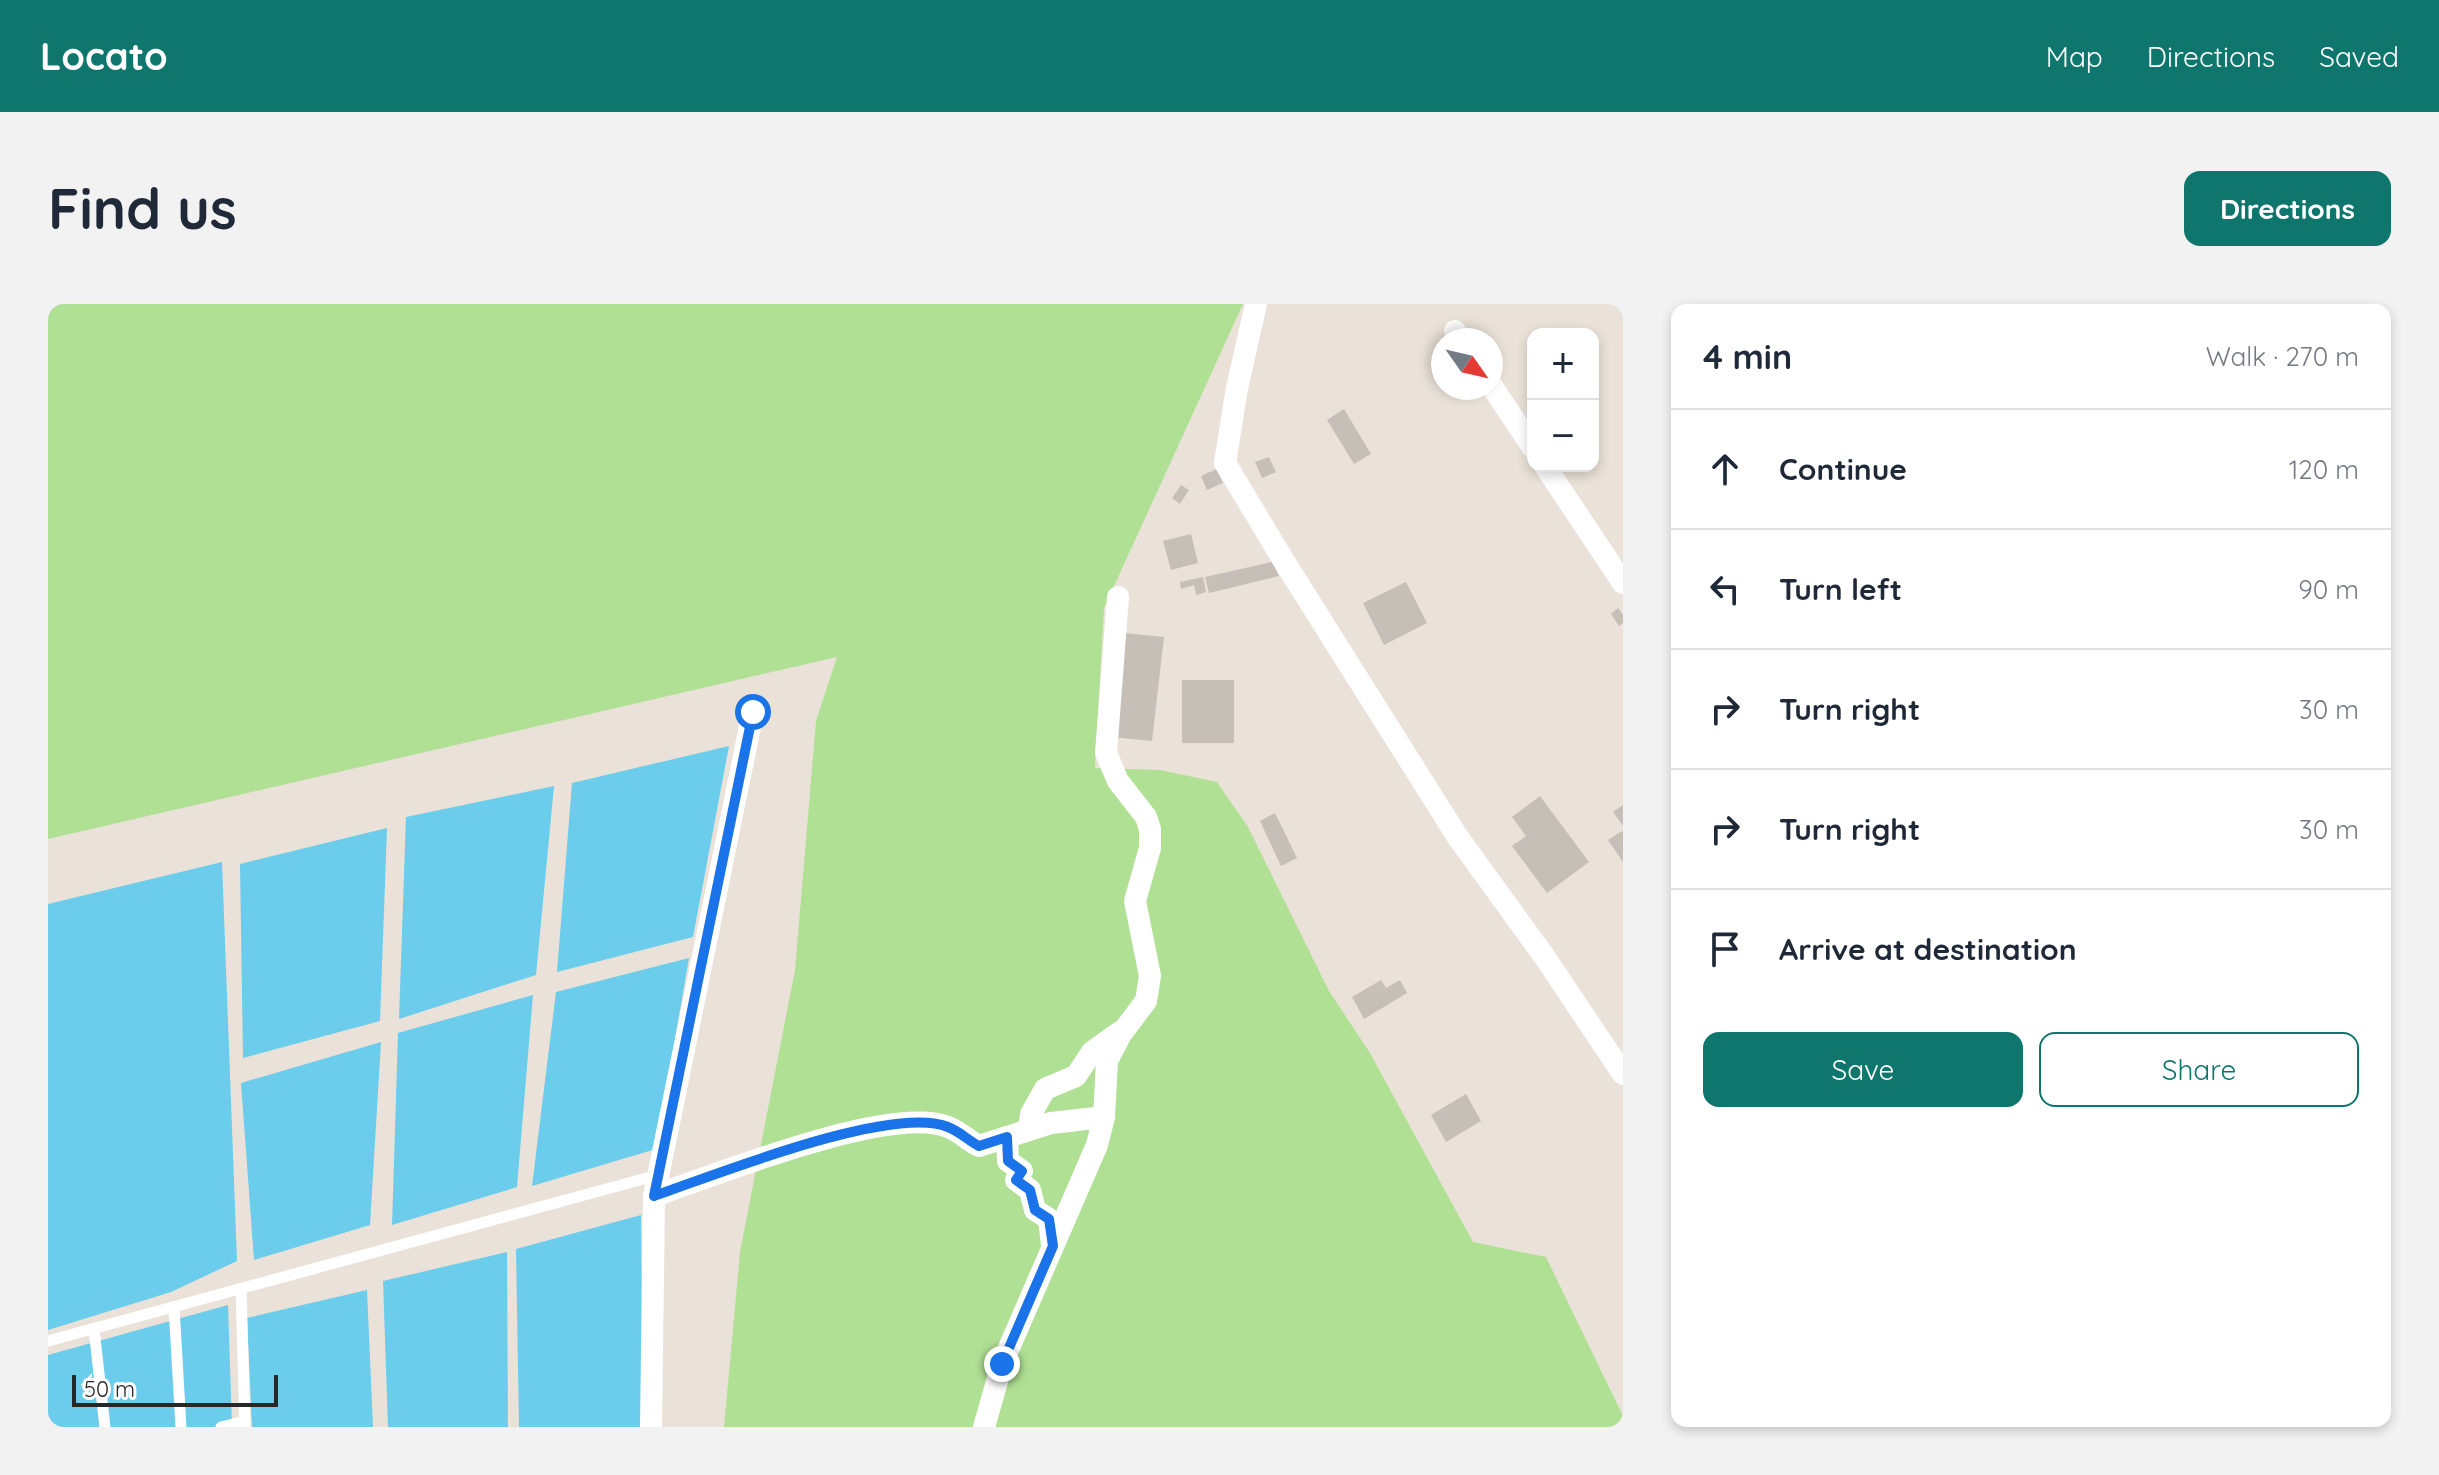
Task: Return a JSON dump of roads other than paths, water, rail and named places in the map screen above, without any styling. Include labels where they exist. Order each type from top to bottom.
[{"type":"street","points":[[1256,304],[1237,388],[1225,463],[1457,836],[1544,956],[1623,1074]]},
{"type":"street","points":[[1501,400],[1527,439]]},
{"type":"street","points":[[1549,472],[1623,583]]},
{"type":"street","points":[[984,1427],[1002,1364],[1097,1145],[1104,1117],[1107,1061],[1146,1001],[1150,976],[1135,901],[1150,848],[1150,829],[1146,817],[1118,781],[1106,753],[1118,597]]},
{"type":"street","points":[[651,1427],[656,1185],[753,712]]},
{"type":"street","points":[[1029,1130],[1031,1114],[1045,1089],[1076,1076],[1092,1052],[1127,1027]]},
{"type":"street","points":[[656,1185],[842,1134],[910,1121],[949,1127],[979,1146],[1051,1123],[1104,1117]]},
{"type":"street","points":[[1007,1137],[1008,1161],[1022,1171],[1016,1180],[1030,1190],[1035,1210],[1049,1219],[1053,1246]]},
{"type":"lane","points":[[48,1341],[241,1289],[656,1185]]},
{"type":"lane","points":[[221,1427],[245,1424],[241,1289]]},
{"type":"lane","points":[[174,1307],[181,1427]]},
{"type":"lane","points":[[94,1329],[105,1427]]},
{"type":"water","points":[[729,746],[693,937],[557,972],[572,783]]},
{"type":"water","points":[[554,786],[536,975],[399,1019],[406,817]]},
{"type":"water","points":[[387,828],[380,1021],[243,1058],[240,864]]},
{"type":"water","points":[[222,862],[237,1261],[171,1292],[48,1330],[48,904]]},
{"type":"water","points":[[689,958],[656,1149],[532,1186],[556,992]]},
{"type":"water","points":[[533,995],[517,1187],[392,1225],[398,1033]]},
{"type":"water","points":[[381,1042],[370,1225],[254,1260],[241,1083]]},
{"type":"water","points":[[641,1215],[643,1427],[519,1427],[516,1249]]},
{"type":"water","points":[[507,1252],[508,1427],[388,1427],[383,1281]]},
{"type":"water","points":[[367,1290],[373,1427],[252,1427],[247,1318]]},
{"type":"water","points":[[228,1305],[232,1427],[48,1427],[48,1355]]}]
